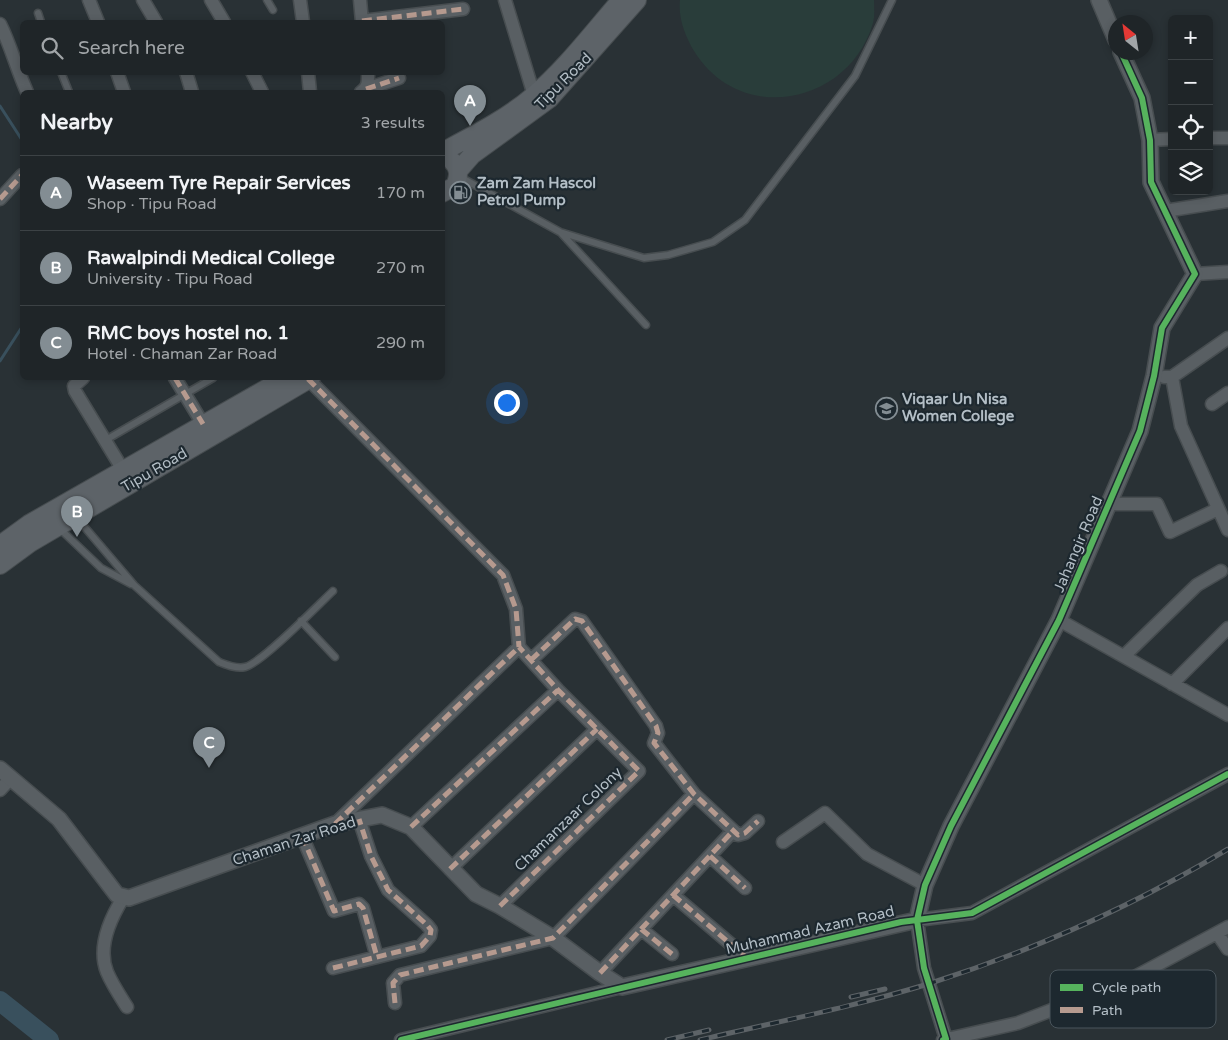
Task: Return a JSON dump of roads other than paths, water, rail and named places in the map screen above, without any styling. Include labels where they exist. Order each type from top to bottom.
[{"type":"main road","points":[[445,150],[490,126],[534,95],[621,0]]},
{"type":"main road","name":"Tipu Road","points":[[445,192],[455,186],[458,174],[472,155],[549,99],[637,0]]},
{"type":"main road","points":[[445,158],[450,160],[458,174]]},
{"type":"main road","points":[[0,545],[29,524],[282,380]]},
{"type":"main road","name":"Tipu Road","points":[[0,566],[30,543],[58,526],[307,380]]},
{"type":"street","points":[[89,0],[97,20]]},
{"type":"street","points":[[143,0],[155,20]]},
{"type":"street","points":[[211,0],[223,20]]},
{"type":"street","points":[[300,0],[302,20]]},
{"type":"street","points":[[360,0],[362,20]]},
{"type":"street","points":[[505,0],[534,95]]},
{"type":"street","points":[[1099,0],[1108,21]]},
{"type":"street","points":[[379,20],[463,10]]},
{"type":"street","points":[[0,24],[10,43],[13,58],[26,90]]},
{"type":"street","points":[[1125,60],[1142,98],[1150,140],[1151,182],[1195,274],[1226,275]]},
{"type":"street","points":[[118,75],[123,90]]},
{"type":"street","points":[[187,75],[191,90]]},
{"type":"street","points":[[254,75],[261,90]]},
{"type":"street","points":[[308,75],[310,90]]},
{"type":"street","points":[[364,90],[368,82],[368,75]]},
{"type":"street","points":[[366,90],[399,78]]},
{"type":"street","points":[[1213,138],[1228,138]]},
{"type":"street","points":[[1150,140],[1168,139]]},
{"type":"street","points":[[0,199],[20,177]]},
{"type":"street","points":[[1165,211],[1228,201]]},
{"type":"street","name":"Jahangir Road","points":[[944,1040],[924,968],[917,920],[925,885],[951,826],[1059,620],[1140,431],[1154,376],[1162,328],[1195,274]]},
{"type":"street","points":[[1154,376],[1172,378],[1228,338]]},
{"type":"street","points":[[1172,378],[1181,426],[1228,530]]},
{"type":"street","points":[[80,380],[74,386],[75,391],[123,470]]},
{"type":"street","points":[[177,380],[203,424]]},
{"type":"street","points":[[312,380],[503,575],[516,609],[519,647],[335,824]]},
{"type":"street","points":[[1212,404],[1228,393]]},
{"type":"street","points":[[1109,504],[1157,504],[1170,532],[1218,509]]},
{"type":"street","points":[[1124,656],[1197,585],[1226,572]]},
{"type":"street","points":[[531,660],[575,619],[582,621],[656,726],[658,733],[654,743],[694,794],[733,830],[742,835],[758,821]]},
{"type":"street","points":[[1059,620],[1228,715]]},
{"type":"street","points":[[1172,684],[1228,628]]},
{"type":"street","name":"Chamanzaar Colony","points":[[500,906],[639,773],[638,768],[558,690],[519,647]]},
{"type":"street","points":[[411,828],[558,690]]},
{"type":"street","points":[[450,869],[597,729]]},
{"type":"street","points":[[0,790],[6,773],[59,819],[80,843],[117,895],[123,898],[111,917],[107,931],[105,962],[107,972],[127,1007]]},
{"type":"street","name":"Muhammad Azam Road","points":[[401,1040],[622,987],[917,920],[972,913],[1228,774]]},
{"type":"street","points":[[395,1003],[392,983],[400,975],[553,938],[694,794]]},
{"type":"street","points":[[783,842],[825,813],[867,854],[925,885]]},
{"type":"street","name":"Chaman Zar Road","points":[[123,898],[129,898],[335,824],[382,815],[411,828],[476,894],[553,938],[622,987]]},
{"type":"street","points":[[333,968],[421,946],[430,936],[431,930],[388,890],[371,856],[359,819]]},
{"type":"street","points":[[600,973],[733,830]]},
{"type":"street","points":[[302,836],[334,911],[359,904],[363,908],[377,957]]},
{"type":"street","points":[[710,856],[745,888]]},
{"type":"street","points":[[673,895],[748,958]]},
{"type":"street","points":[[641,929],[672,954]]},
{"type":"street","points":[[1148,970],[1223,930],[1228,949]]},
{"type":"street","points":[[944,1040],[1018,1023],[1050,1011]]},
{"type":"lane","points":[[267,0],[273,10]]},
{"type":"lane","points":[[458,174],[560,232],[644,258],[668,256],[713,242],[745,220],[855,76],[892,0]]},
{"type":"lane","points":[[38,13],[40,20]]},
{"type":"lane","points":[[62,75],[68,90]]},
{"type":"lane","points":[[560,232],[646,325]]},
{"type":"lane","points":[[104,441],[210,380]]},
{"type":"lane","points":[[75,516],[134,585],[219,662],[229,666],[243,667],[250,665],[301,621],[332,591]]},
{"type":"lane","points":[[58,526],[101,568],[134,585]]},
{"type":"lane","points":[[301,621],[335,657]]},
{"type":"waterway","points":[[0,106],[20,137]]},
{"type":"waterway","points":[[0,361],[20,330]]},
{"type":"waterway","points":[[0,1001],[49,1040]]},
{"type":"railway","points":[[700,1040],[871,1000],[928,984],[1006,957],[1120,908],[1193,870],[1228,849]]},
{"type":"railway","points":[[851,997],[885,989]]},
{"type":"railway","points":[[667,1040],[709,1030]]},
{"type":"place","name":"Waseem Tyre Repair Services","points":[[470,126]]},
{"type":"place","name":"Zam Zam Hascol Petrol Pump","points":[[461,192]]},
{"type":"place","name":"Viqaar Un Nisa Women College","points":[[886,408]]},
{"type":"place","name":"Rawalpindi Medical College","points":[[77,537]]},
{"type":"place","name":"RMC boys hostel no. 1","points":[[209,768]]}]
